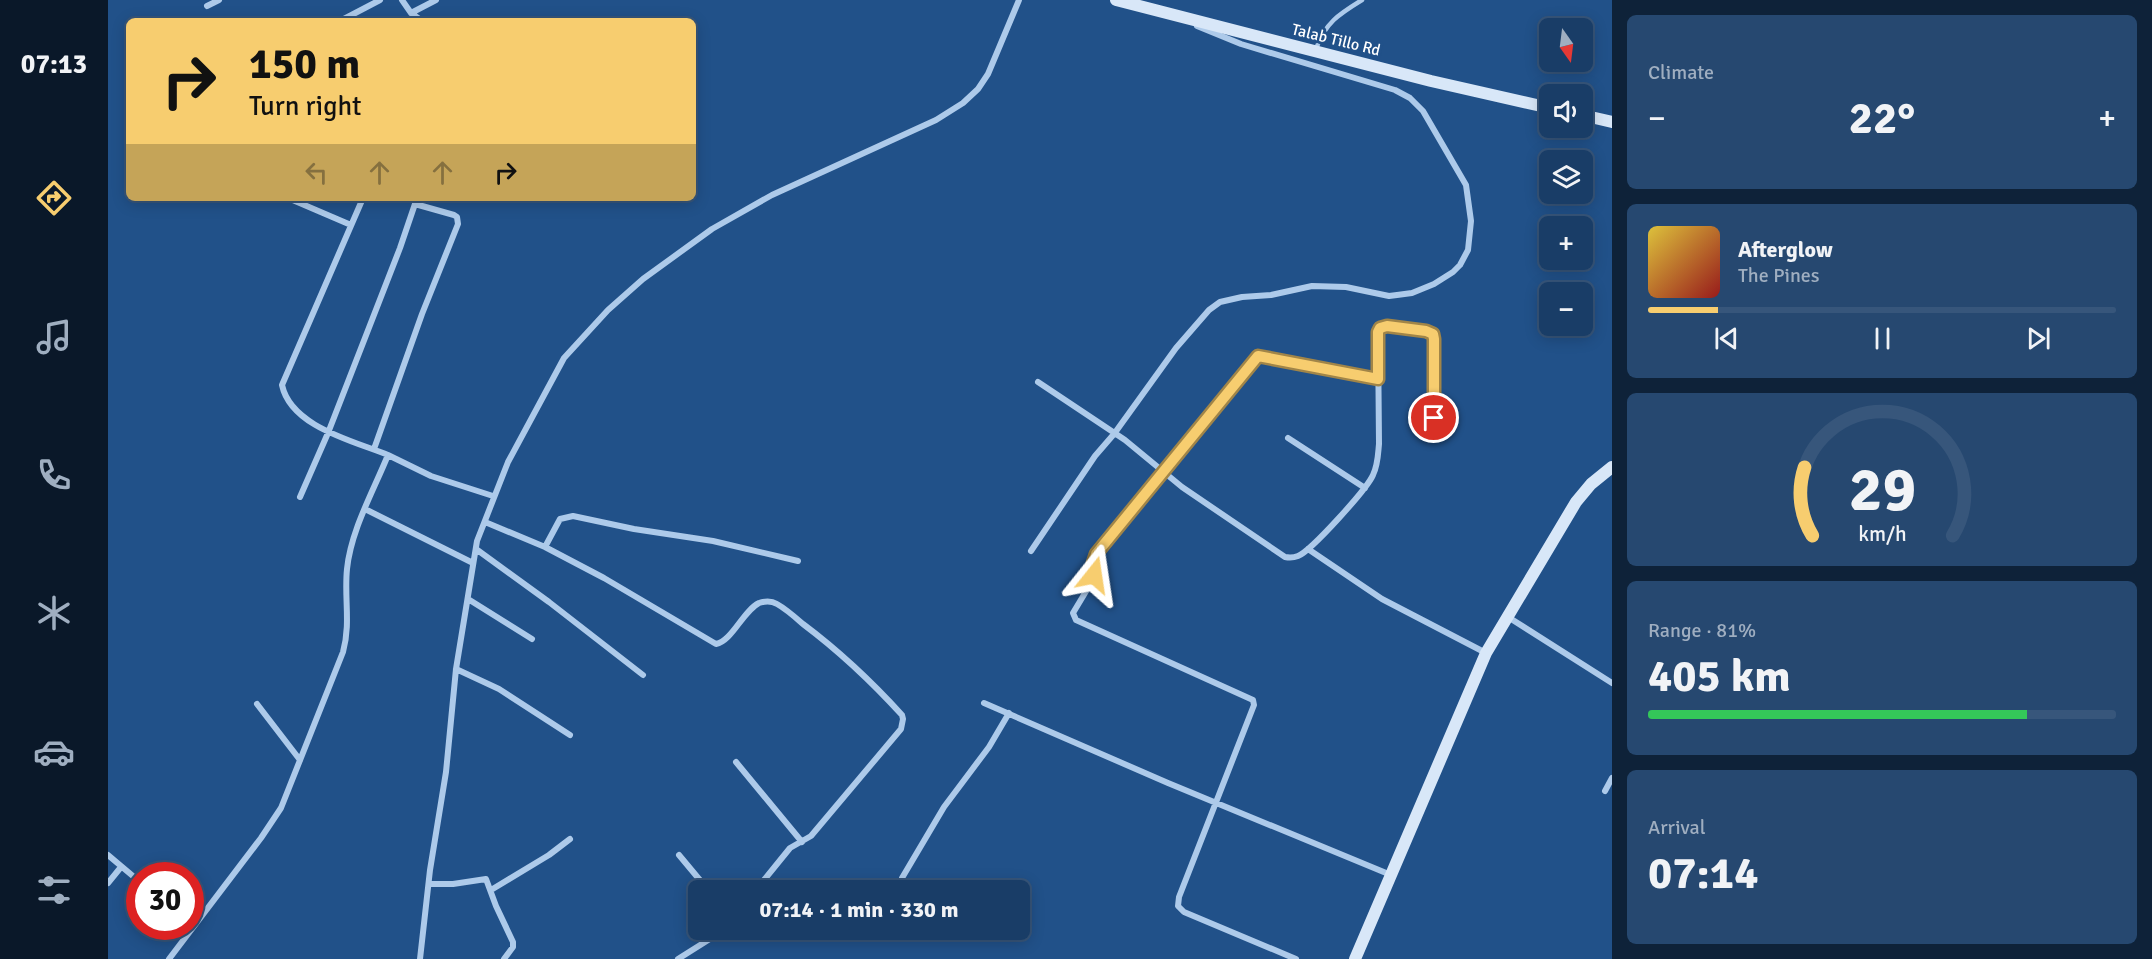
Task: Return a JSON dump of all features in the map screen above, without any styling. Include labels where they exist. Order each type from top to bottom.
[{"type":"street","points":[[207,6],[219,0]]},
{"type":"street","points":[[346,18],[380,0]]},
{"type":"street","points":[[402,0],[411,13],[418,18]]},
{"type":"street","points":[[411,13],[436,0]]},
{"type":"street","points":[[420,959],[446,772],[456,669],[476,549],[493,496],[524,428],[564,358],[608,310],[643,279],[712,229],[807,179],[936,120],[963,103],[978,89],[988,74],[1019,0]]},
{"type":"street","name":"Talab Tillo Rd","points":[[1116,0],[1431,81],[1539,105]]},
{"type":"street","points":[[1031,551],[1095,456],[1114,434],[1176,348],[1209,310],[1220,302],[1242,297],[1271,295],[1312,286],[1346,287],[1389,296],[1412,293],[1434,284],[1453,272],[1465,259],[1468,250],[1472,221],[1466,185],[1423,111],[1410,98],[1395,90],[1225,38],[1178,16]]},
{"type":"street","points":[[1593,118],[1612,122]]},
{"type":"street","points":[[295,201],[351,225]]},
{"type":"street","points":[[362,201],[282,385],[283,393],[295,408],[328,433],[374,449],[437,478],[493,496]]},
{"type":"street","points":[[300,497],[328,433],[416,201],[454,215],[457,217],[458,224],[422,314],[374,449]]},
{"type":"street","points":[[1038,382],[1125,440],[1211,508],[1285,557],[1298,557],[1308,549],[1365,488],[1373,476],[1378,459],[1378,332],[1380,328],[1387,326],[1430,333],[1434,339],[1434,418]]},
{"type":"street","points":[[1296,959],[1184,912],[1179,906],[1179,897],[1254,705],[1253,700],[1076,620],[1073,615],[1074,609],[1094,578],[1095,557],[1258,356],[1378,379]]},
{"type":"street","points":[[1288,438],[1365,488]]},
{"type":"street","points":[[204,910],[272,822],[286,796],[344,652],[348,637],[347,567],[365,509],[388,456]]},
{"type":"street","points":[[1355,959],[1486,653],[1576,501],[1591,484],[1612,467]]},
{"type":"street","points":[[365,509],[473,563]]},
{"type":"street","points":[[545,547],[560,519],[573,516],[634,529],[713,541],[798,561]]},
{"type":"street","points":[[485,522],[545,547],[604,578],[716,644],[724,640],[759,603],[766,601],[777,604],[823,639],[878,689],[902,715],[901,729],[811,836],[788,850],[764,880]]},
{"type":"street","points":[[476,549],[643,675]]},
{"type":"street","points":[[1308,549],[1382,600],[1486,653]]},
{"type":"street","points":[[468,599],[532,639]]},
{"type":"street","points":[[1508,617],[1612,683]]},
{"type":"street","points":[[456,669],[499,689],[570,735]]},
{"type":"street","points":[[984,703],[1391,875]]},
{"type":"street","points":[[257,704],[300,760]]},
{"type":"street","points":[[902,878],[944,807],[989,747],[1009,713]]},
{"type":"street","points":[[736,762],[802,842]]},
{"type":"street","points":[[1605,791],[1612,778]]},
{"type":"street","points":[[491,890],[549,855],[570,839]]},
{"type":"street","points":[[108,855],[126,871]]},
{"type":"street","points":[[679,855],[700,880]]},
{"type":"street","points":[[108,883],[121,867]]},
{"type":"street","points":[[429,884],[459,883],[484,877],[488,880],[498,912],[513,942],[513,947],[504,959]]},
{"type":"street","points":[[169,959],[182,940]]},
{"type":"street","points":[[678,959],[708,940]]},
{"type":"lane","points":[[1315,52],[1326,26],[1362,0]]},
{"type":"route","points":[[1094,575],[1093,563],[1096,554],[1258,356],[1378,379],[1378,332],[1380,328],[1387,326],[1426,331],[1433,334],[1434,339],[1434,418]]}]
